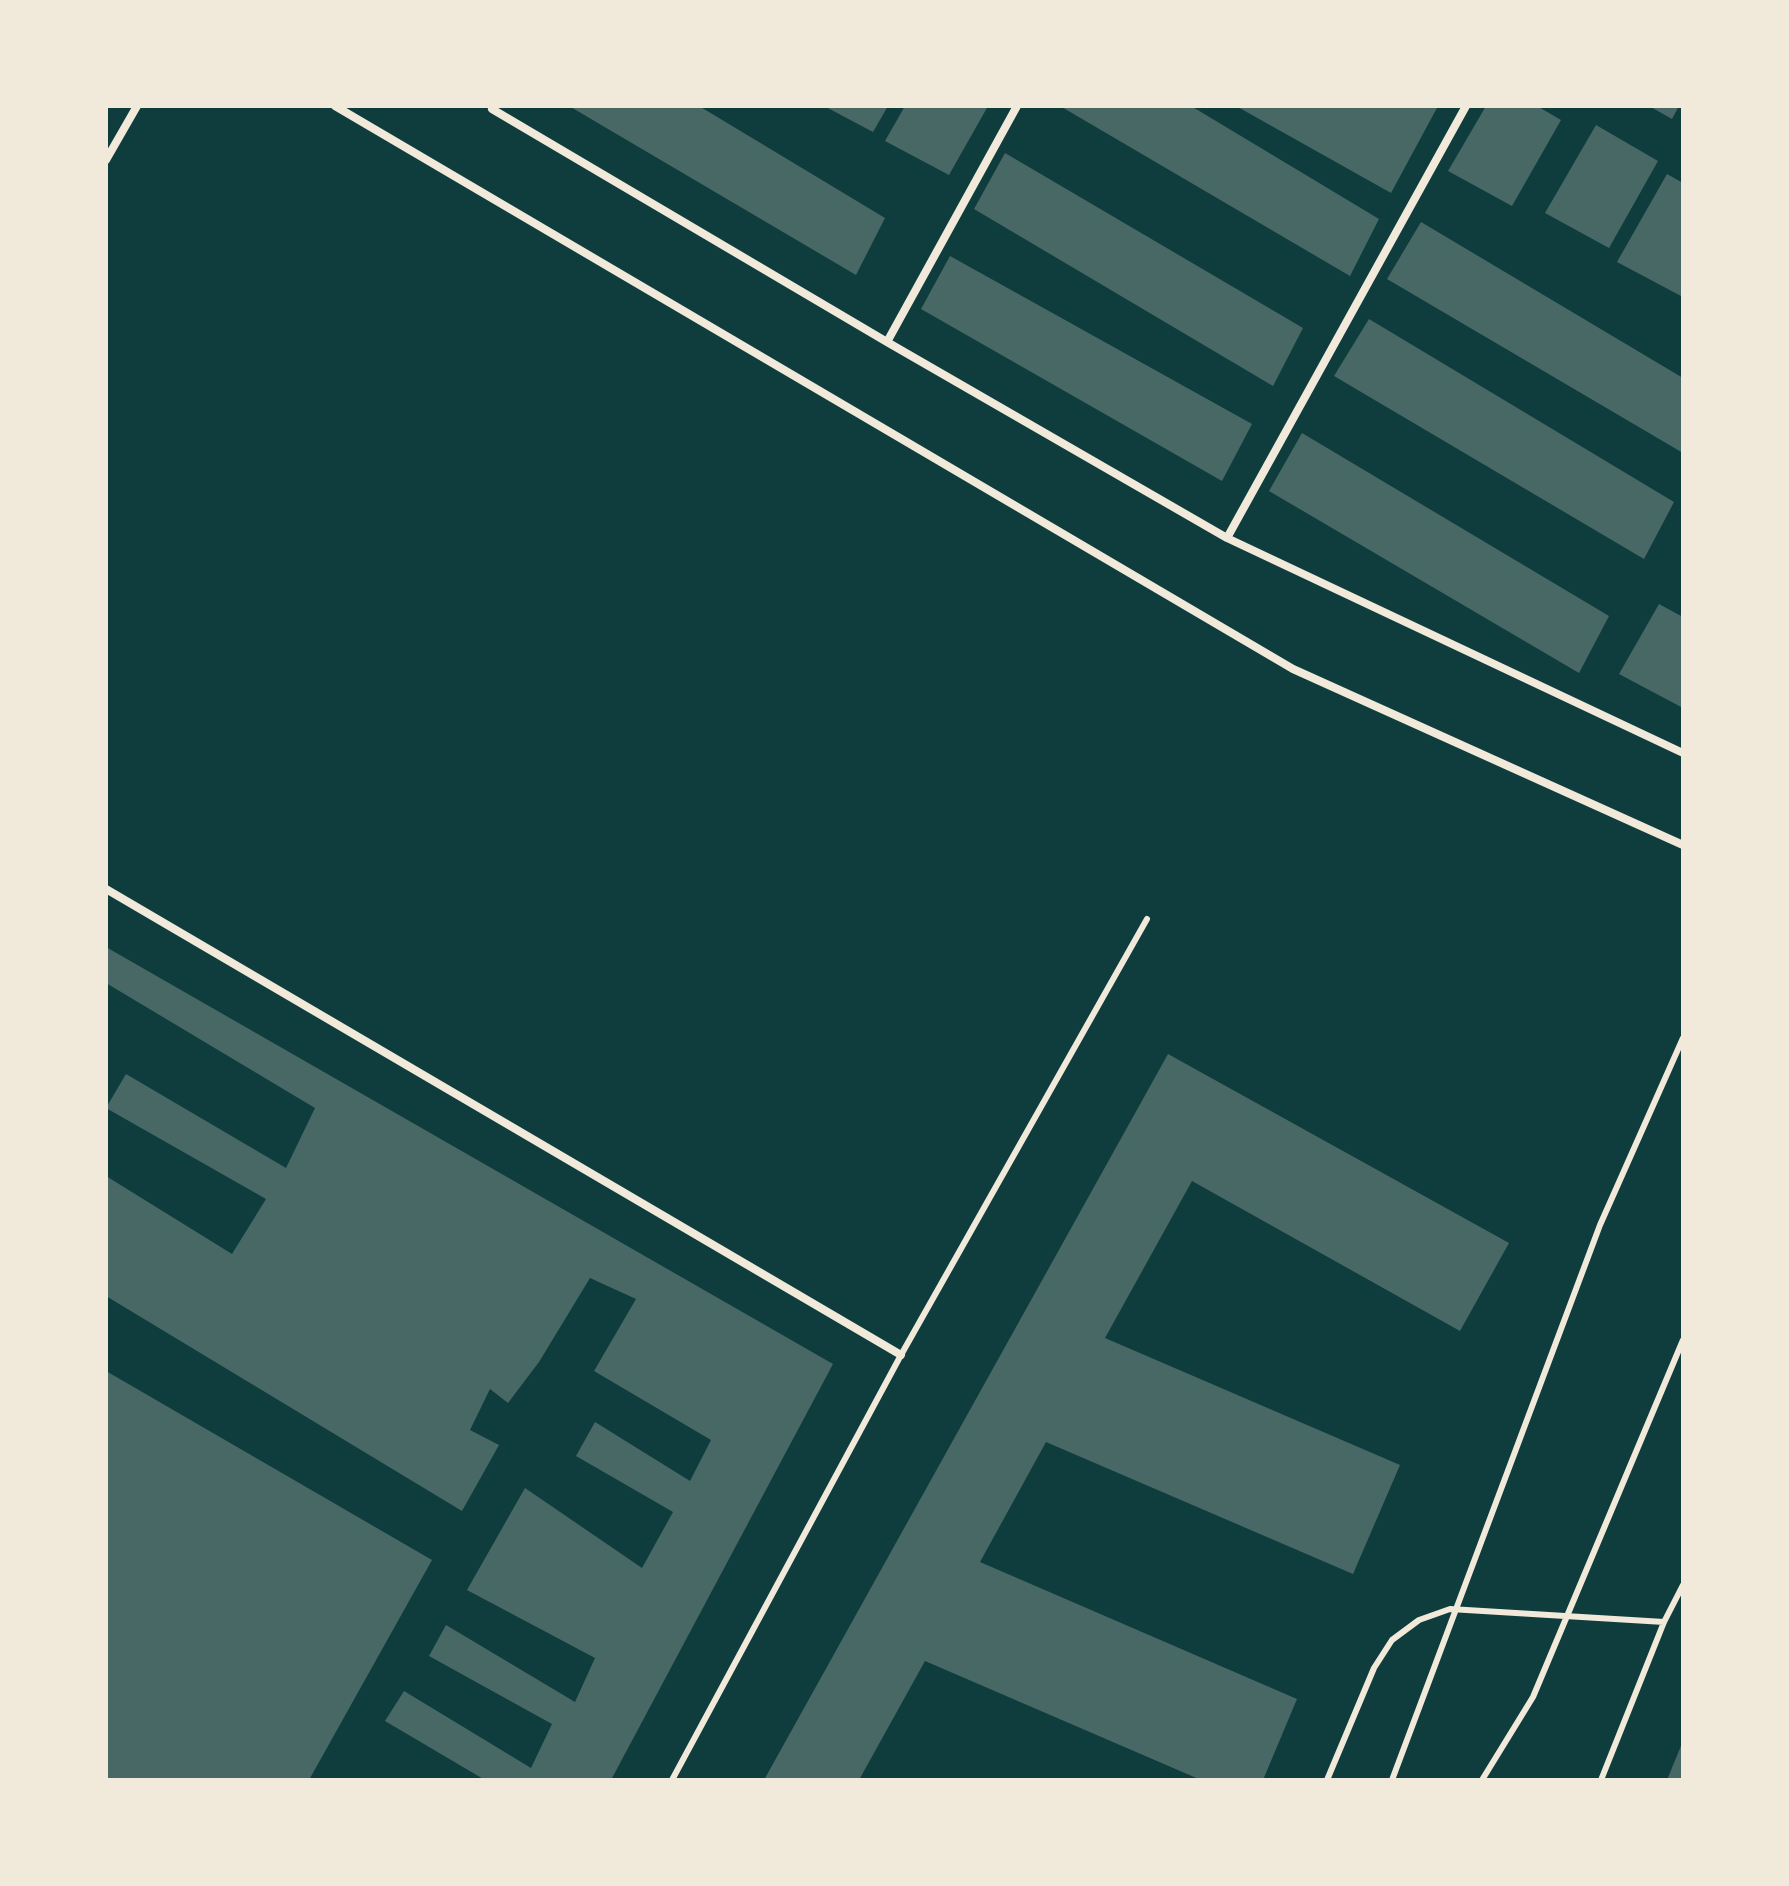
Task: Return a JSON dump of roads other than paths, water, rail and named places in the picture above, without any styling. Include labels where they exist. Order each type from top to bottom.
[{"type":"street","points":[[106,160],[137,106]]},
{"type":"street","points":[[335,106],[1293,669],[1683,845]]},
{"type":"street","points":[[494,106],[492,109],[887,342],[1227,538],[1683,753]]},
{"type":"street","points":[[887,342],[1017,106]]},
{"type":"street","points":[[1227,538],[1466,106]]},
{"type":"street","points":[[106,889],[901,1355]]},
{"type":"lane","points":[[672,1780],[901,1355],[1147,919]]},
{"type":"lane","points":[[1392,1780],[1600,1225],[1683,1038]]},
{"type":"lane","points":[[1482,1780],[1533,1697],[1683,1340]]},
{"type":"lane","points":[[1601,1780],[1664,1622],[1683,1585]]},
{"type":"lane","points":[[1327,1780],[1374,1668],[1392,1640],[1419,1620],[1450,1609],[1664,1622]]}]
